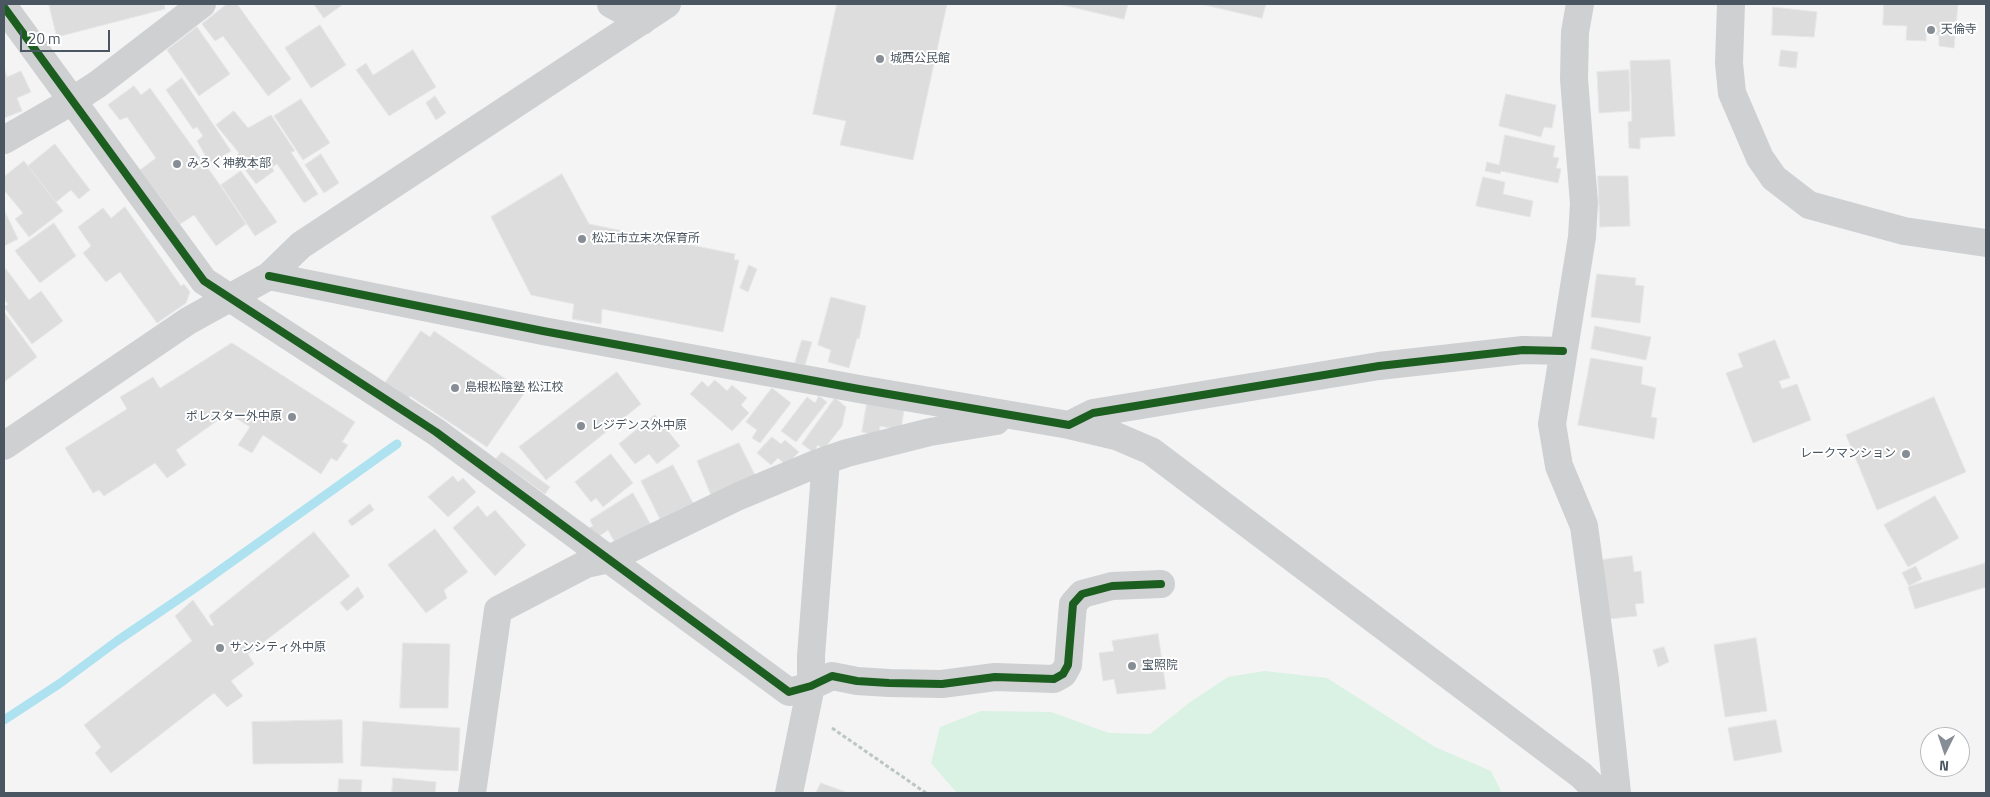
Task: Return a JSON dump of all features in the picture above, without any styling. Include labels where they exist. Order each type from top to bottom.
[{"type":"street","points":[[4,140],[72,101],[202,4]]},
{"type":"street","points":[[611,4],[639,10]]},
{"type":"street","points":[[4,446],[188,321],[269,276],[301,245],[639,10],[667,4]]},
{"type":"street","points":[[1580,4],[1575,32],[1574,79],[1584,203],[1582,237],[1552,424],[1559,466],[1584,526],[1617,793]]},
{"type":"street","points":[[1731,4],[1729,63],[1732,93],[1760,158],[1774,178],[1809,205],[1904,231],[1986,244]]},
{"type":"street","points":[[4,7],[204,281],[436,432],[789,692],[811,686],[832,676],[881,682],[942,684],[995,677],[1054,679],[1063,674],[1068,665],[1073,604],[1082,594],[1112,586],[1161,584]]},
{"type":"street","points":[[269,276],[562,334],[1069,425],[1116,436],[1151,451],[1581,774],[1600,793]]},
{"type":"street","points":[[1069,425],[1093,413],[1379,366],[1523,350],[1563,351]]},
{"type":"street","points":[[472,793],[498,610],[586,564],[609,559],[739,496],[826,460],[930,432],[1020,417]]},
{"type":"street","points":[[789,793],[811,686],[826,460]]},
{"type":"path","points":[[860,746],[926,793]]},
{"type":"green space","points":[[1264,671],[1327,678],[1435,747],[1491,771],[1502,793],[957,793],[931,763],[940,727],[981,711],[1051,712],[1109,733],[1150,734],[1189,703],[1228,677]]},
{"type":"building","points":[[49,4],[164,4],[165,9],[57,37]]},
{"type":"building","points":[[227,4],[237,4],[291,79],[268,96],[223,36],[215,41],[202,24]]},
{"type":"building","points":[[314,4],[341,4],[342,5],[324,18]]},
{"type":"building","name":"城西公民館","points":[[837,4],[947,4],[913,160],[840,145],[846,121],[813,114]]},
{"type":"building","points":[[1059,4],[1128,4],[1124,19]]},
{"type":"building","points":[[1201,4],[1266,4],[1262,18]]},
{"type":"building","name":"天倫寺","points":[[1884,4],[1958,4],[1954,48],[1939,46],[1939,35],[1926,34],[1926,41],[1906,40],[1907,26],[1883,25]]},
{"type":"building","points":[[1773,7],[1817,12],[1814,37],[1772,35]]},
{"type":"building","points":[[320,25],[346,65],[311,88],[285,48]]},
{"type":"building","points":[[197,27],[230,74],[199,96],[167,50]]},
{"type":"building","points":[[413,50],[436,87],[389,116],[356,70],[366,63],[373,75]]},
{"type":"building","points":[[1781,50],[1798,52],[1796,68],[1779,66]]},
{"type":"building","points":[[1670,60],[1675,136],[1640,138],[1640,149],[1629,148],[1628,122],[1632,121],[1630,61]]},
{"type":"building","points":[[1629,70],[1630,111],[1599,113],[1597,72]]},
{"type":"building","points":[[5,71],[7,77],[21,71],[31,92],[17,98],[22,111],[4,118]]},
{"type":"building","points":[[182,78],[231,151],[210,164],[197,141],[203,136],[197,127],[193,129],[166,90]]},
{"type":"building","name":"みろく神教本部","points":[[134,86],[141,95],[150,88],[246,224],[216,246],[194,215],[180,224],[140,170],[156,158],[127,117],[120,120],[108,105]]},
{"type":"building","points":[[1506,94],[1556,105],[1552,128],[1544,127],[1541,137],[1499,126]]},
{"type":"building","points":[[435,96],[446,113],[436,120],[426,103]]},
{"type":"building","points":[[301,99],[330,143],[303,160],[274,116]]},
{"type":"building","points":[[234,111],[248,128],[271,115],[295,151],[291,152],[318,194],[304,203],[277,164],[272,167],[274,171],[256,184],[235,157],[239,153],[216,125]]},
{"type":"building","points":[[1505,135],[1555,146],[1553,157],[1559,158],[1556,168],[1561,169],[1558,183],[1501,171],[1500,174],[1485,171],[1487,162],[1499,165]]},
{"type":"building","points":[[55,144],[90,190],[79,199],[71,190],[56,202],[28,166]]},
{"type":"building","points":[[321,154],[339,183],[324,193],[305,165]]},
{"type":"building","points":[[24,161],[63,211],[29,237],[15,219],[23,213],[4,190],[4,177]]},
{"type":"building","points":[[241,171],[277,222],[255,236],[221,185]]},
{"type":"building","name":"松江市立末次保育所","points":[[562,174],[589,224],[735,254],[734,260],[739,260],[723,332],[602,309],[601,324],[572,319],[574,304],[531,295],[491,217]]},
{"type":"building","points":[[1598,176],[1628,176],[1630,226],[1600,227]]},
{"type":"building","points":[[1483,177],[1505,182],[1503,194],[1533,201],[1530,217],[1476,206]]},
{"type":"building","points":[[125,207],[181,286],[184,284],[190,292],[186,303],[157,323],[120,272],[106,282],[83,253],[91,246],[78,227],[103,208],[111,218]]},
{"type":"building","points":[[4,210],[18,239],[4,246]]},
{"type":"building","points":[[54,223],[76,256],[40,283],[15,251]]},
{"type":"building","points":[[749,265],[757,269],[748,292],[740,288]]},
{"type":"building","points":[[6,269],[29,300],[41,291],[63,321],[32,344],[4,307],[8,304],[4,299],[4,271]]},
{"type":"building","points":[[1597,274],[1636,278],[1635,285],[1644,286],[1640,323],[1591,317]]},
{"type":"building","points":[[831,297],[866,306],[859,339],[857,338],[849,368],[828,362],[831,350],[818,345]]},
{"type":"building","points":[[4,312],[37,357],[4,382]]},
{"type":"building","points":[[1595,326],[1651,337],[1646,360],[1591,349]]},
{"type":"building","name":"島根松陰塾 松江校","points":[[421,331],[430,337],[434,331],[525,392],[487,447],[410,396],[408,399],[385,383]]},
{"type":"building","points":[[802,340],[812,342],[805,365],[795,363]]},
{"type":"building","points":[[1775,340],[1790,378],[1779,381],[1782,389],[1797,384],[1811,420],[1753,443],[1726,373],[1743,367],[1738,354]]},
{"type":"building","name":"ポレスター外中原","points":[[232,343],[355,422],[342,442],[348,445],[337,461],[331,458],[321,474],[263,435],[252,453],[238,445],[250,427],[228,413],[176,450],[186,465],[167,478],[155,463],[104,496],[99,490],[93,493],[65,448],[127,409],[120,397],[153,377],[160,388]]},
{"type":"building","points":[[1591,358],[1643,367],[1641,384],[1656,388],[1651,417],[1657,418],[1654,439],[1578,425]]},
{"type":"building","name":"レジデンス外中原","points":[[617,372],[641,404],[546,480],[519,447]]},
{"type":"building","points":[[715,380],[727,391],[732,385],[747,398],[741,405],[749,413],[732,431],[690,394],[702,381],[708,387]]},
{"type":"building","points":[[772,388],[791,403],[760,443],[752,438],[757,430],[746,422]]},
{"type":"building","points":[[819,396],[827,402],[796,442],[781,431],[807,397],[815,403]]},
{"type":"building","name":"レークマンション","points":[[1934,397],[1966,472],[1877,510],[1846,435]]},
{"type":"building","points":[[835,398],[846,407],[842,426],[824,449],[818,445],[813,452],[802,444]]},
{"type":"building","points":[[867,403],[904,409],[901,430],[880,426],[879,436],[862,432]]},
{"type":"building","points":[[655,415],[680,446],[657,464],[649,454],[635,464],[619,444]]},
{"type":"building","points":[[772,437],[781,444],[785,440],[799,452],[786,465],[778,458],[771,465],[757,453]]},
{"type":"building","points":[[739,443],[757,479],[713,500],[697,461]]},
{"type":"building","points":[[502,452],[550,487],[545,494],[496,459]]},
{"type":"building","points":[[611,454],[633,483],[603,507],[596,498],[591,502],[575,482]]},
{"type":"building","points":[[673,465],[693,503],[660,519],[641,481]]},
{"type":"building","points":[[453,476],[458,482],[463,478],[476,492],[448,517],[428,497]]},
{"type":"building","points":[[633,493],[651,525],[617,546],[608,530],[598,537],[586,529],[593,526],[590,520]]},
{"type":"building","points":[[1935,496],[1959,538],[1908,567],[1884,525]]},
{"type":"building","points":[[370,504],[374,510],[352,526],[348,521]]},
{"type":"building","points":[[478,506],[487,517],[495,510],[526,545],[495,576],[453,528]]},
{"type":"building","points":[[435,529],[468,572],[444,590],[447,598],[426,613],[388,565]]},
{"type":"building","name":"サンシティ外中原","points":[[314,532],[350,576],[248,654],[254,664],[231,681],[243,696],[227,707],[214,693],[111,773],[95,753],[101,747],[84,725],[192,641],[175,616],[193,600],[211,626],[214,625],[209,616]]},
{"type":"building","points":[[1632,556],[1634,572],[1641,571],[1644,603],[1635,604],[1637,616],[1600,620],[1594,561]]},
{"type":"building","points":[[1986,563],[1986,587],[1915,609],[1908,587]]},
{"type":"building","points":[[1916,566],[1922,579],[1909,586],[1902,573]]},
{"type":"building","points":[[358,587],[364,597],[347,611],[340,603]]},
{"type":"building","name":"宝照院","points":[[1158,634],[1166,689],[1117,694],[1114,679],[1103,681],[1099,653],[1114,651],[1112,641]]},
{"type":"building","points":[[1756,638],[1767,711],[1725,717],[1714,645]]},
{"type":"building","points":[[403,643],[450,644],[448,708],[400,708]]},
{"type":"building","points":[[1664,647],[1669,662],[1658,667],[1653,650]]},
{"type":"building","points":[[342,720],[343,763],[253,764],[252,722]]},
{"type":"building","points":[[1776,720],[1782,752],[1734,761],[1728,728]]},
{"type":"building","points":[[363,721],[460,728],[458,771],[361,766]]},
{"type":"building","points":[[393,778],[436,782],[435,793],[392,793]]},
{"type":"building","points":[[339,779],[362,780],[361,793],[338,793]]},
{"type":"building","points":[[821,783],[848,793],[816,793]]},
{"type":"waterway","points":[[4,720],[59,684],[397,444]]},
{"type":"cycle path","points":[[4,7],[204,281],[436,432],[789,692],[811,686],[832,676],[857,681],[942,684],[995,677],[1054,679],[1063,674],[1068,665],[1073,604],[1082,594],[1112,586],[1161,584]]},
{"type":"cycle path","points":[[269,276],[543,331],[859,389],[1069,425],[1093,413],[1379,366],[1523,350],[1563,351]]},
{"type":"place","name":"天倫寺","points":[[1931,30]]},
{"type":"place","name":"城西公民館","points":[[880,59]]},
{"type":"place","name":"みろく神教本部","points":[[177,164]]},
{"type":"place","name":"松江市立末次保育所","points":[[582,239]]},
{"type":"place","name":"島根松陰塾 松江校","points":[[455,388]]},
{"type":"place","name":"ポレスター外中原","points":[[292,417]]},
{"type":"place","name":"レジデンス外中原","points":[[581,426]]},
{"type":"place","name":"レークマンション","points":[[1906,454]]},
{"type":"place","name":"サンシティ外中原","points":[[220,648]]},
{"type":"place","name":"宝照院","points":[[1132,666]]}]
